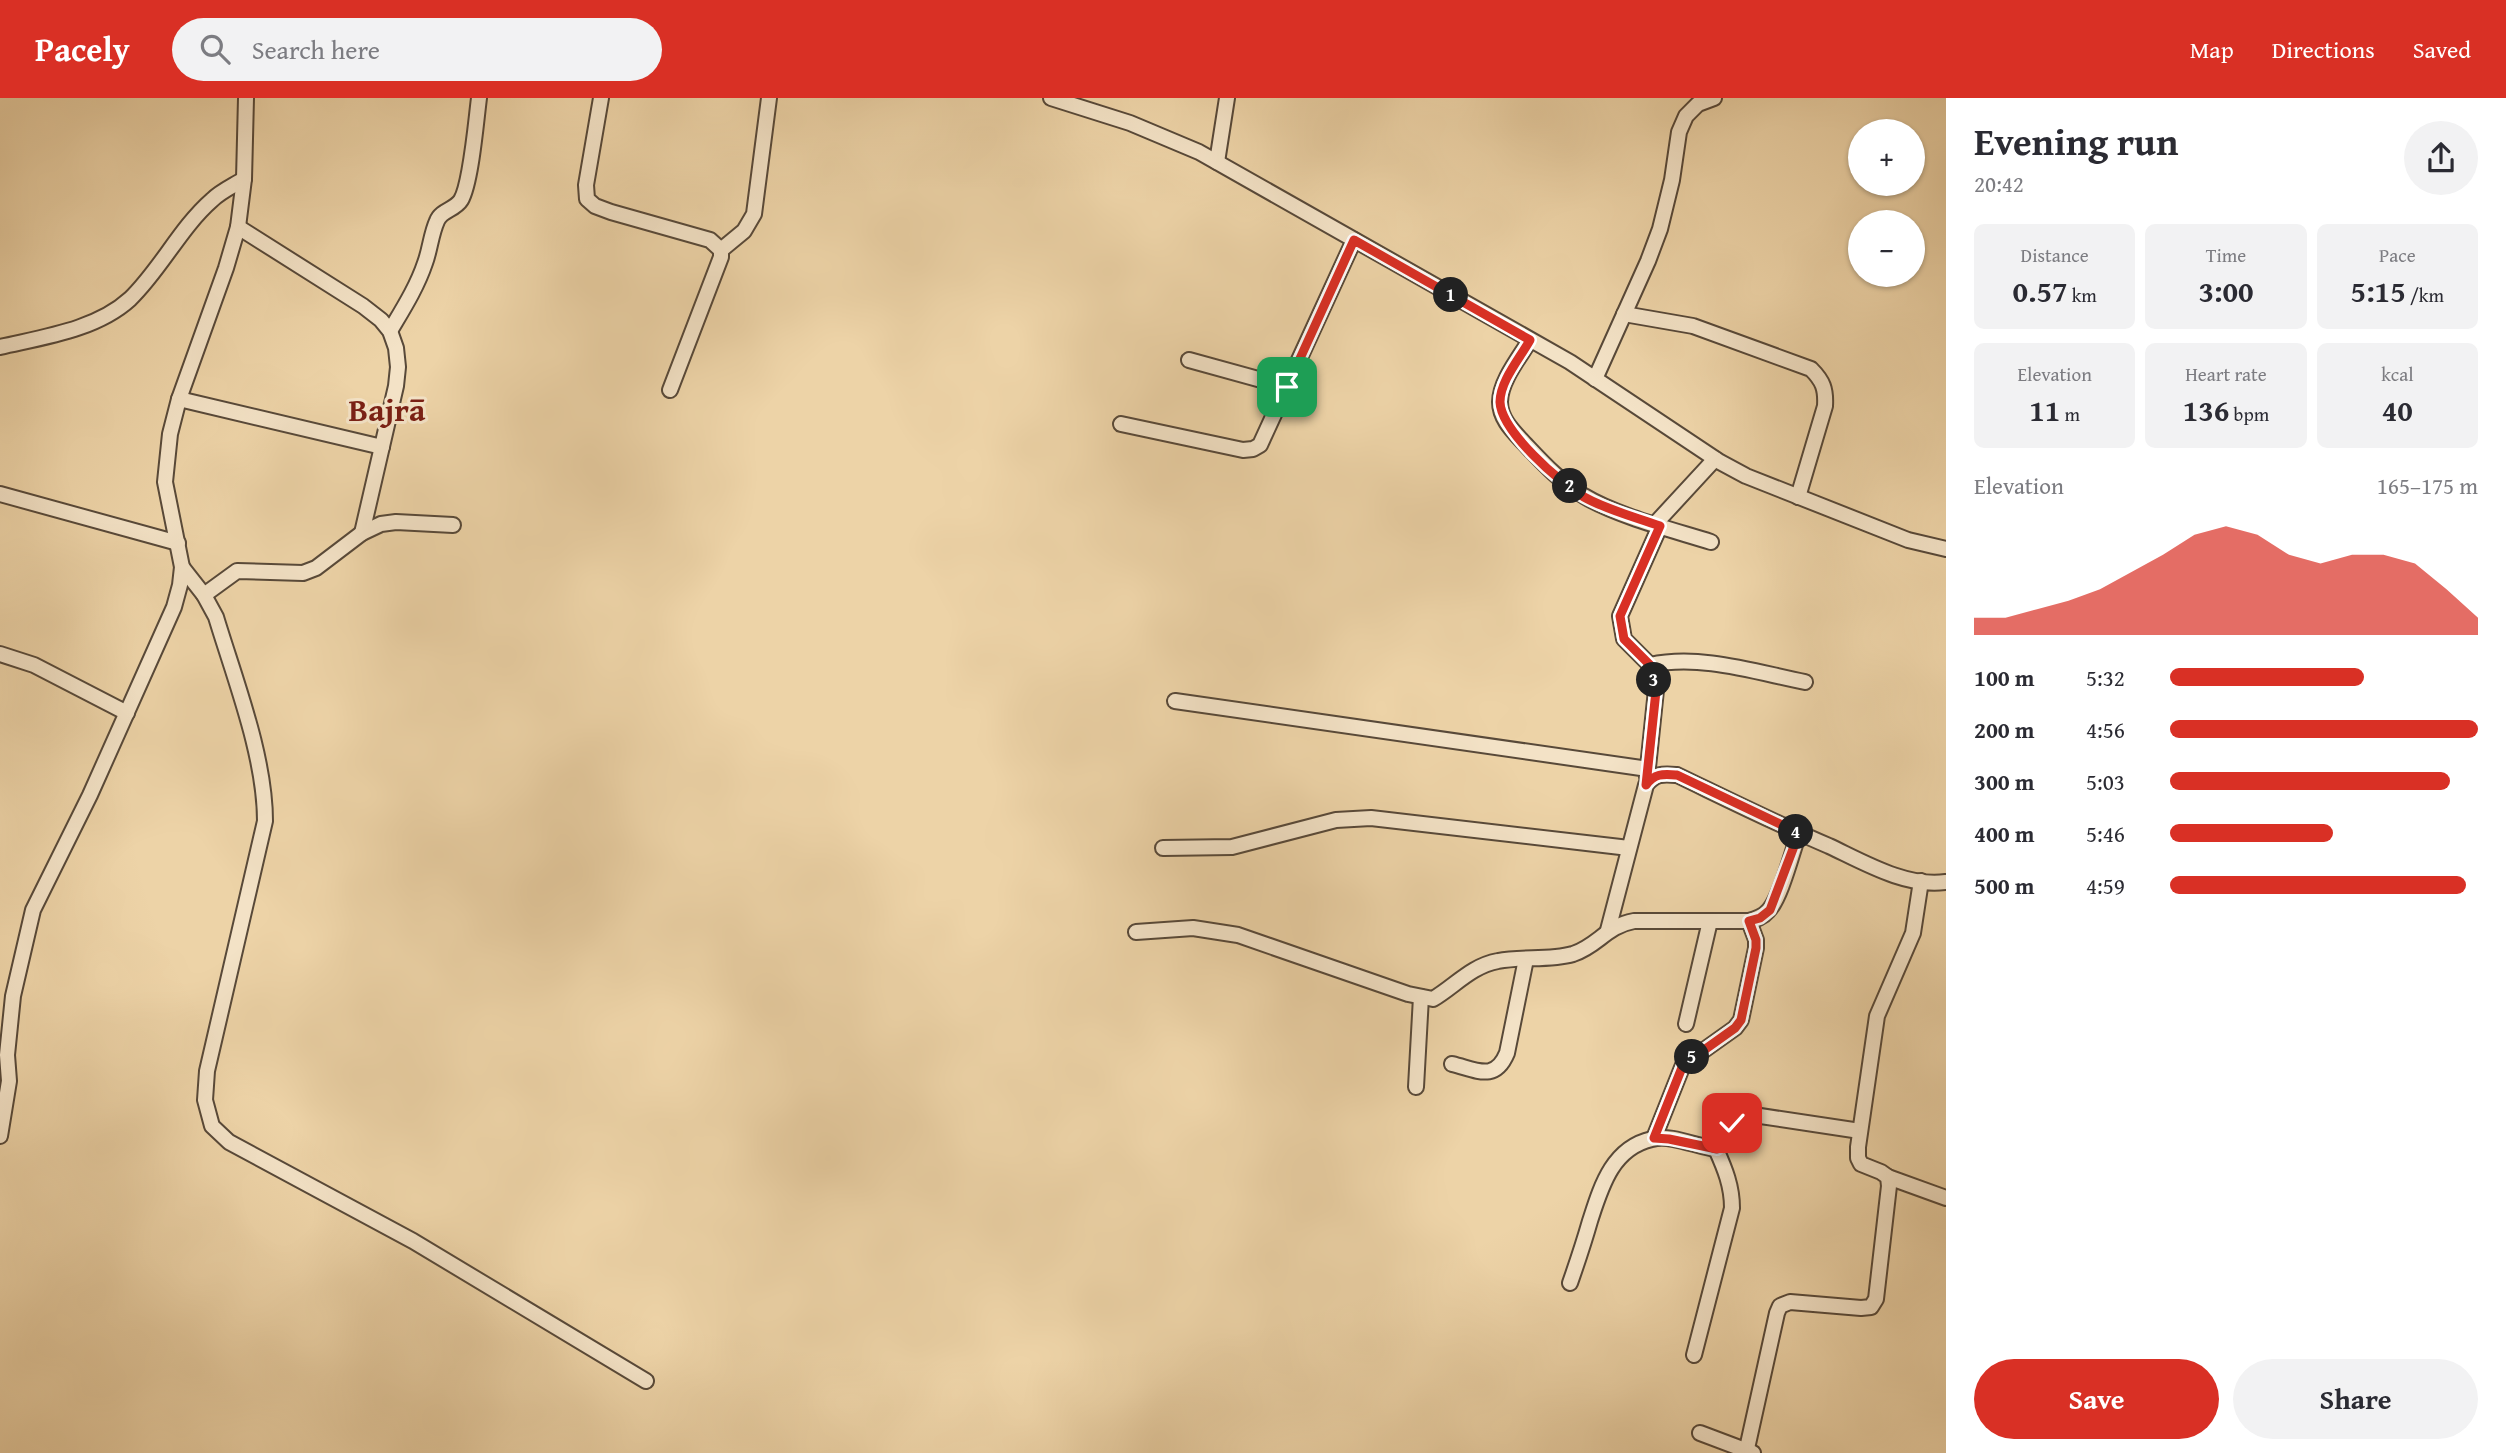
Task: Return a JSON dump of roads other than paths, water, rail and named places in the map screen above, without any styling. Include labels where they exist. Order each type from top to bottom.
[{"type":"street","points":[[0,1136],[9,1081],[7,1055],[12,1005],[33,910],[90,795],[174,607],[180,585],[182,567],[165,481],[170,434],[238,228],[244,179],[246,98]]},
{"type":"street","points":[[390,331],[422,271],[436,221],[462,198],[479,98]]},
{"type":"street","points":[[601,98],[586,185],[587,199],[595,206],[611,212],[710,240],[721,250],[721,257],[670,390]]},
{"type":"street","points":[[721,250],[744,231],[754,214],[769,98]]},
{"type":"street","points":[[1051,98],[1130,123],[1199,152],[1530,340],[1595,379],[1715,459],[1746,476],[1908,540],[1946,550]]},
{"type":"street","points":[[1217,162],[1227,98]]},
{"type":"street","points":[[1595,379],[1660,229],[1672,180],[1679,132],[1686,116],[1698,104],[1714,98]]},
{"type":"street","points":[[0,347],[68,331],[99,319],[128,301],[202,209],[214,197],[244,179]]},
{"type":"street","points":[[238,228],[363,306],[390,331],[396,348],[396,386],[362,533]]},
{"type":"street","points":[[1121,424],[1243,450],[1253,449],[1265,437],[1354,240]]},
{"type":"street","points":[[1624,314],[1676,322],[1716,333],[1811,369],[1821,379],[1826,390],[1825,406],[1798,497]]},
{"type":"street","points":[[1530,340],[1503,388],[1500,400],[1502,414],[1511,429],[1541,462],[1584,497],[1711,542]]},
{"type":"street","points":[[1189,360],[1287,387]]},
{"type":"street","points":[[180,399],[382,447]]},
{"type":"street","points":[[1608,930],[1646,785],[1656,691],[1650,665],[1624,639],[1620,616],[1658,525],[1715,459]]},
{"type":"street","points":[[0,494],[178,543]]},
{"type":"street","points":[[204,595],[237,571],[303,573],[316,568],[362,533],[381,524],[396,522],[453,525]]},
{"type":"street","points":[[182,567],[204,595],[216,617],[261,769],[265,797],[265,821],[206,1071],[205,1100],[212,1126],[229,1142],[413,1241],[646,1381]]},
{"type":"street","points":[[0,654],[34,665],[127,713]]},
{"type":"street","points":[[1650,665],[1681,660],[1703,662],[1805,682]]},
{"type":"street","points":[[1175,701],[1647,769]]},
{"type":"street","points":[[1646,785],[1652,777],[1661,773],[1677,775],[1889,872],[1921,881],[1946,882]]},
{"type":"street","points":[[1163,848],[1232,848],[1336,820],[1371,818],[1629,848]]},
{"type":"street","points":[[1136,932],[1193,928],[1238,935],[1421,998],[1433,999],[1483,965],[1576,953],[1621,923],[1749,921],[1760,918],[1770,910],[1799,833]]},
{"type":"street","points":[[1921,881],[1913,933],[1877,1016],[1858,1158],[1861,1164],[1888,1177],[1946,1198]]},
{"type":"street","points":[[1685,1024],[1710,921]]},
{"type":"street","points":[[1654,1138],[1683,1065],[1735,1028],[1741,1020],[1756,948],[1749,921]]},
{"type":"street","points":[[1451,1064],[1488,1072],[1496,1071],[1502,1065],[1507,1053],[1526,959]]},
{"type":"street","points":[[1416,1087],[1421,998]]},
{"type":"street","points":[[1717,1149],[1723,1144],[1732,1123],[1747,1114],[1860,1131]]},
{"type":"street","points":[[1570,1283],[1604,1180],[1623,1154],[1654,1138],[1717,1149]]},
{"type":"street","points":[[1694,1355],[1732,1208],[1728,1177],[1717,1149]]},
{"type":"street","points":[[1700,1433],[1749,1452],[1780,1306],[1790,1302],[1861,1308],[1871,1307],[1877,1299],[1888,1177]]},
{"type":"district","name":"Bajrā","points":[[387,410]]}]
